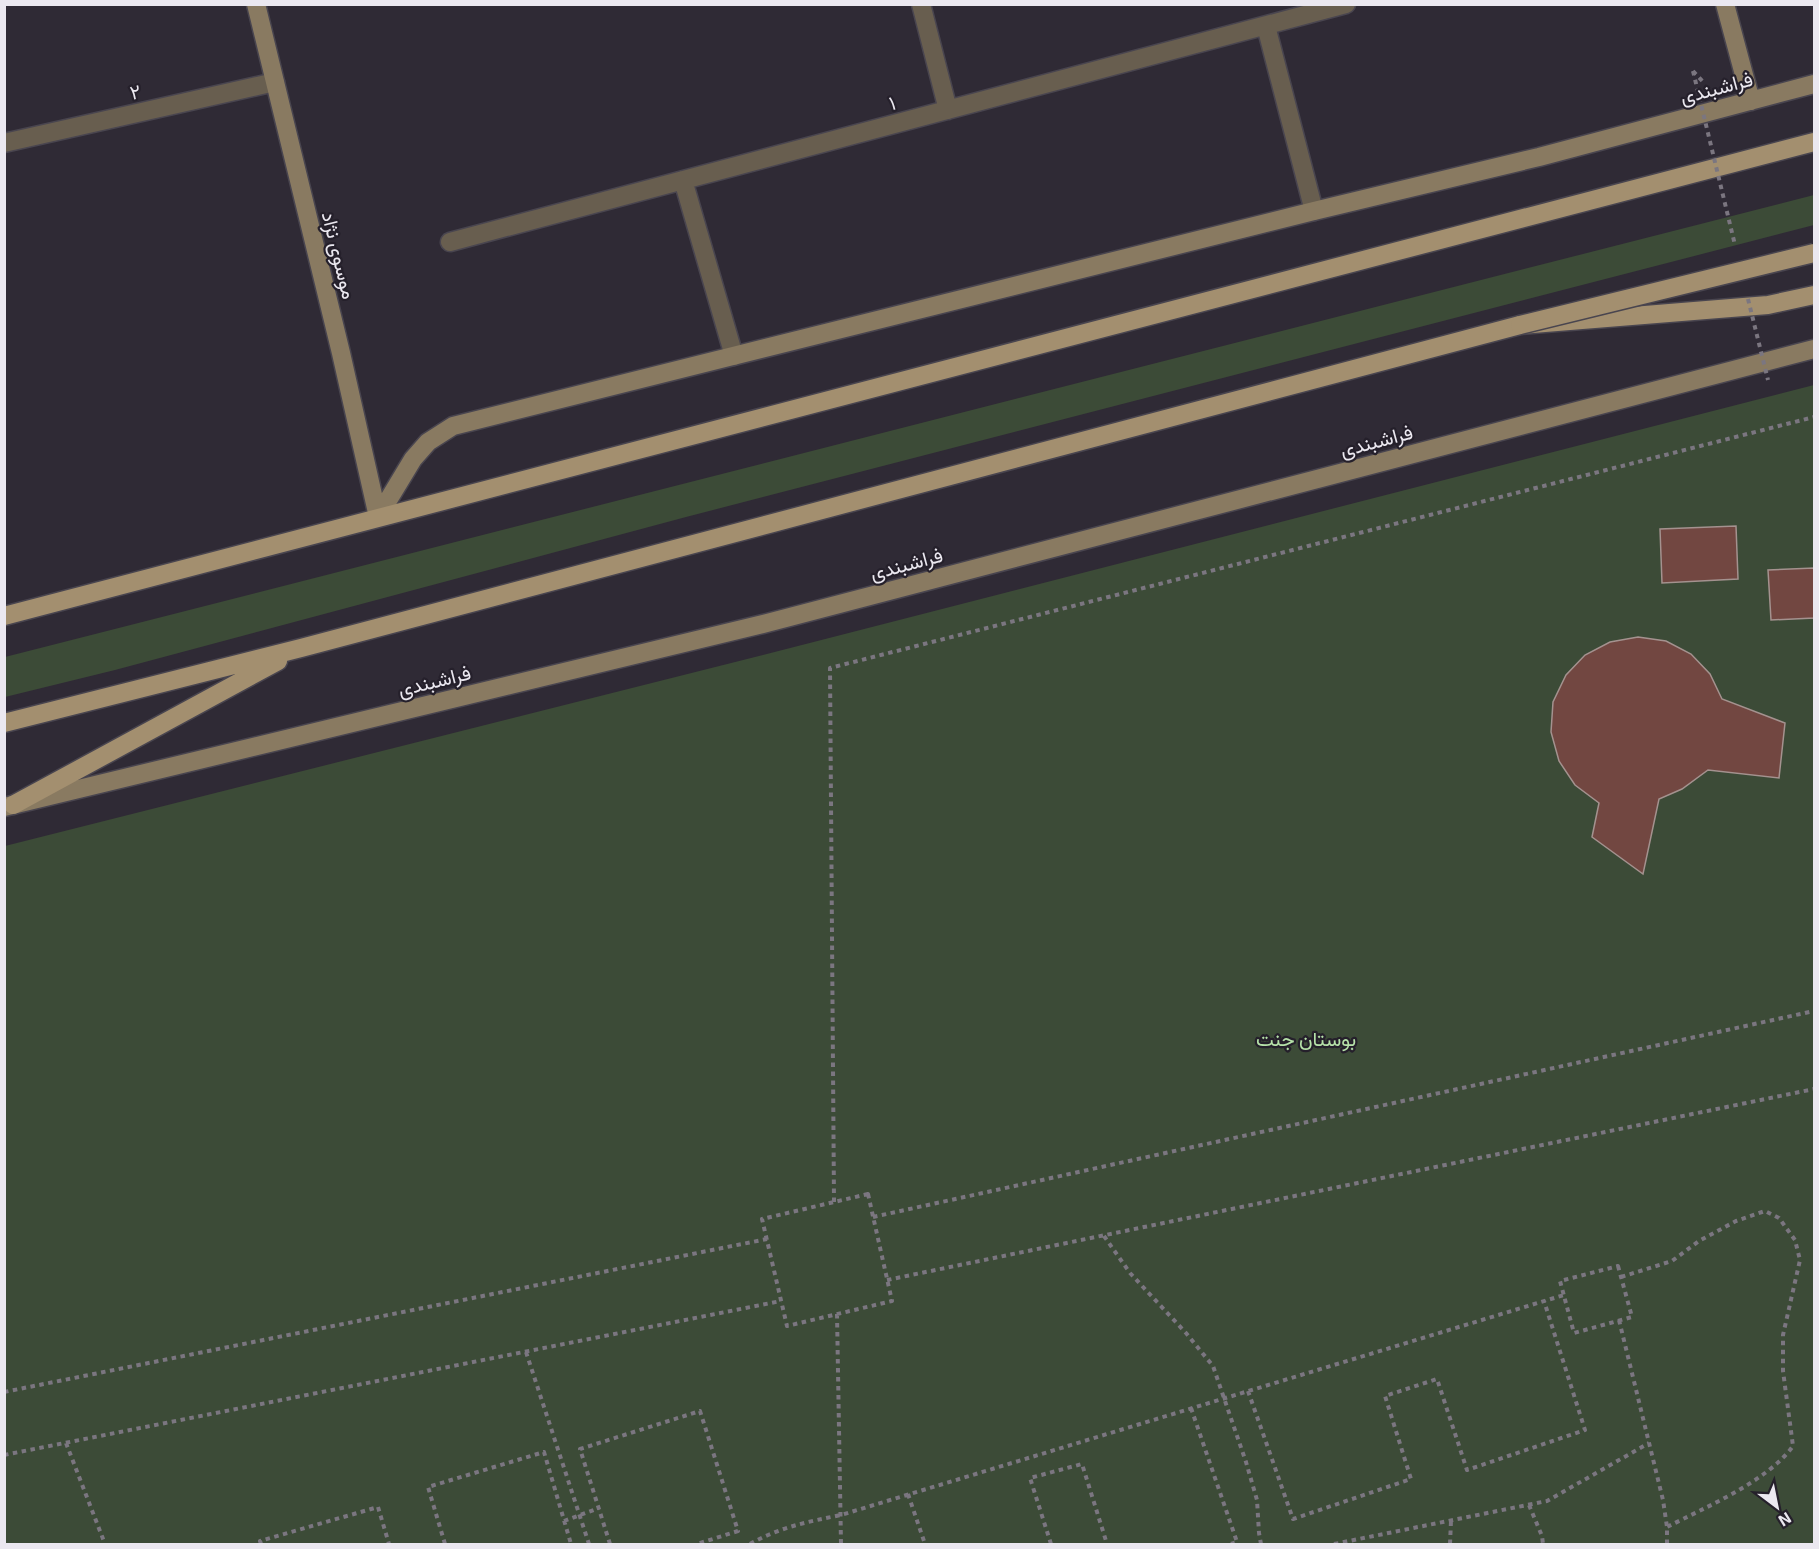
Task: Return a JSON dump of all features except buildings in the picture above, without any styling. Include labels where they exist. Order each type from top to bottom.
[{"type":"main road","name":"موسوی نژاد","points":[[256,4],[341,353],[378,517]]},
{"type":"main road","points":[[1725,4],[1751,101]]},
{"type":"main road","name":"فراشبندی","points":[[378,517],[413,459],[428,442],[453,426],[1539,157],[1815,84]]},
{"type":"main road","points":[[4,616],[1815,142]]},
{"type":"main road","points":[[4,723],[301,648],[1520,325],[1815,253]]},
{"type":"main road","points":[[1520,325],[1768,305],[1815,296]]},
{"type":"main road","name":"فراشبندی","points":[[9,806],[763,624],[1815,349]]},
{"type":"main road","points":[[9,806],[301,648]]},
{"type":"street","points":[[921,4],[948,110]]},
{"type":"street","name":"۱","points":[[450,242],[1346,4]]},
{"type":"street","points":[[1266,26],[1314,211]]},
{"type":"street","name":"۲","points":[[4,143],[275,82]]},
{"type":"street","points":[[683,180],[734,356]]},
{"type":"path","points":[[1694,71],[1738,254]]},
{"type":"path","points":[[1746,288],[1768,380]]},
{"type":"path","points":[[834,1202],[830,668],[1815,417]]},
{"type":"path","points":[[873,1217],[1815,1011]]},
{"type":"path","points":[[887,1280],[1815,1089]]},
{"type":"path","points":[[868,1194],[873,1217],[892,1301],[787,1326],[762,1218],[868,1194]]},
{"type":"path","points":[[1621,1277],[1672,1261],[1699,1241],[1736,1221],[1765,1211],[1779,1218],[1795,1240],[1800,1260],[1783,1335],[1783,1371],[1793,1446],[1784,1459],[1746,1485],[1667,1527]]},
{"type":"path","points":[[1103,1235],[1130,1273],[1186,1333],[1213,1366],[1257,1500],[1261,1545]]},
{"type":"path","points":[[4,1392],[767,1239]]},
{"type":"path","points":[[1618,1266],[1621,1277],[1632,1317],[1574,1333],[1560,1281],[1618,1266]]},
{"type":"path","points":[[750,1545],[769,1533],[786,1527],[841,1515],[1564,1295]]},
{"type":"path","points":[[4,1455],[781,1301]]},
{"type":"path","points":[[1248,1391],[1293,1519],[1411,1479],[1385,1396],[1437,1379],[1467,1470],[1585,1430],[1544,1301]]},
{"type":"path","points":[[837,1314],[841,1545]]},
{"type":"path","points":[[1619,1320],[1663,1500],[1667,1545]]},
{"type":"path","points":[[526,1352],[589,1545]]},
{"type":"path","points":[[1191,1408],[1237,1542],[1231,1545]]},
{"type":"path","points":[[610,1545],[580,1449],[700,1411],[738,1531],[697,1545]]},
{"type":"path","points":[[66,1443],[105,1545]]},
{"type":"path","points":[[1334,1545],[1547,1501],[1649,1443]]},
{"type":"path","points":[[445,1545],[428,1487],[544,1452],[572,1545]]},
{"type":"path","points":[[1051,1545],[1030,1478],[1082,1464],[1107,1545]]},
{"type":"path","points":[[908,1494],[925,1545]]},
{"type":"path","points":[[1528,1505],[1542,1536],[1543,1545]]},
{"type":"path","points":[[261,1545],[260,1541],[378,1507],[389,1545]]},
{"type":"path","points":[[564,1521],[599,1509]]},
{"type":"path","points":[[1450,1545],[1451,1521]]},
{"type":"green space","points":[[1814,195],[1814,225],[686,517],[115,670],[5,697],[5,657]]},
{"type":"green space","name":"بوستان جنت","points":[[1814,385],[1814,1544],[5,1544],[5,846],[759,656]]}]
